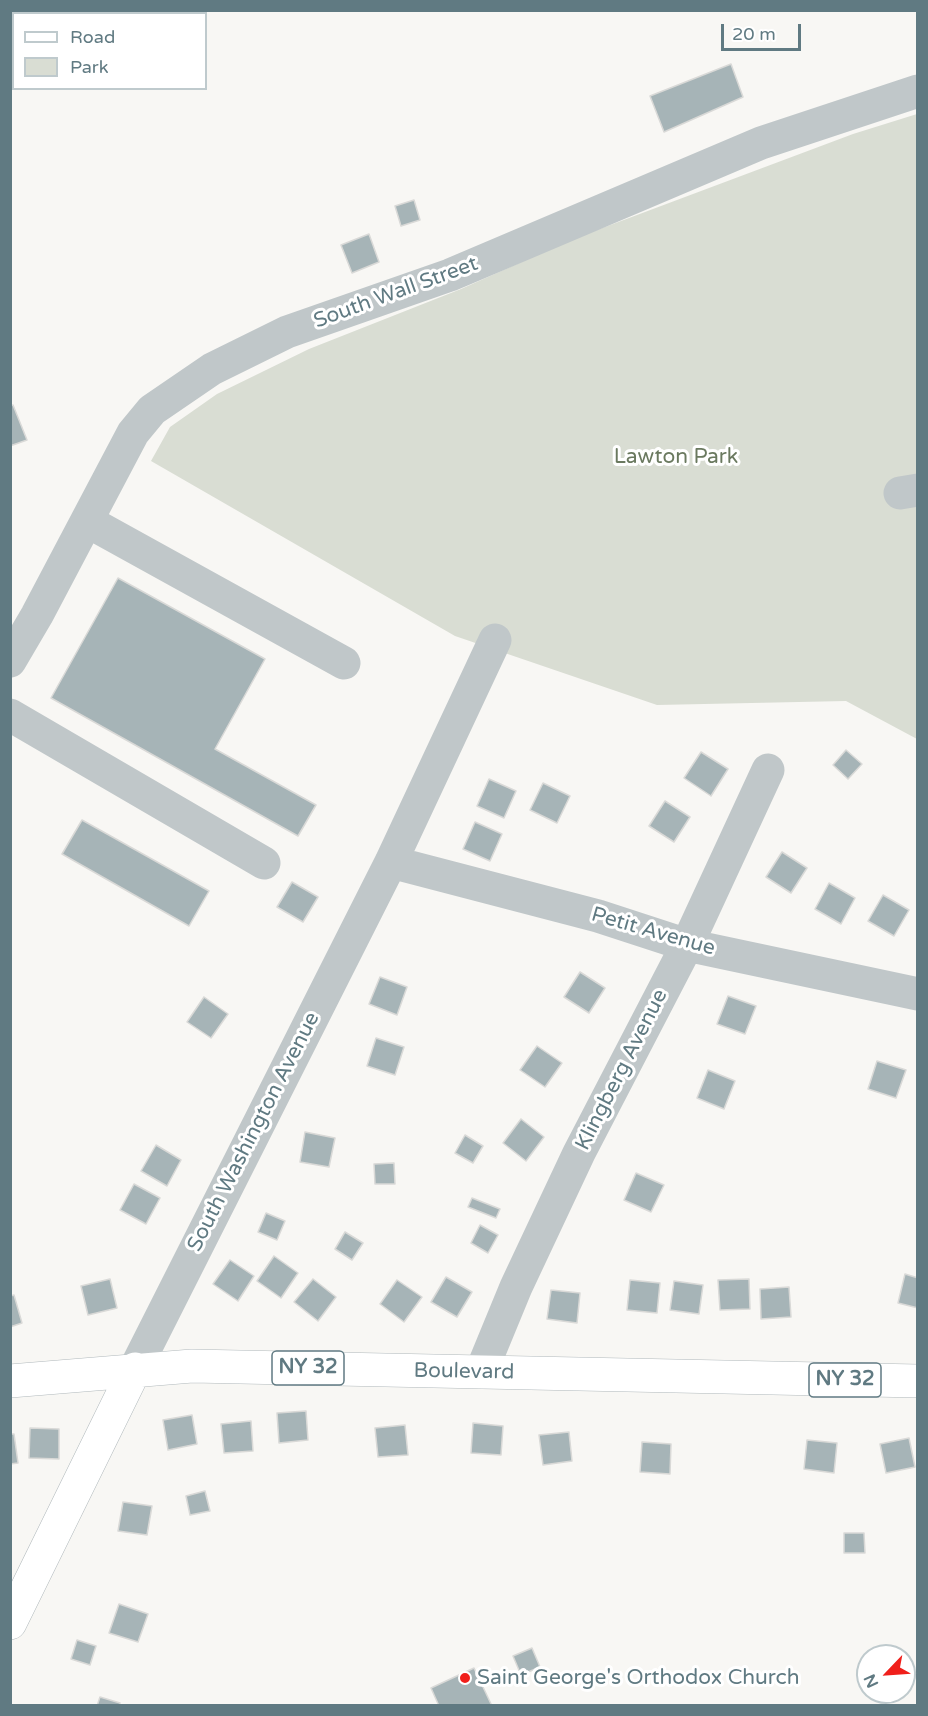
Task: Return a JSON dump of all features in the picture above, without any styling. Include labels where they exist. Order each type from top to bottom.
[{"type":"main road","name":"Boulevard","points":[[10,1380],[192,1366],[918,1381]]},
{"type":"main road","name":"South Washington Avenue","points":[[10,1623],[135,1369]]},
{"type":"street","name":"South Wall Street","points":[[10,661],[133,433],[152,410],[212,369],[287,332],[450,275],[761,143],[918,91]]},
{"type":"street","points":[[87,521],[344,663]]},
{"type":"street","name":"South Washington Avenue","points":[[135,1369],[391,862],[495,640]]},
{"type":"street","points":[[10,715],[264,864]]},
{"type":"street","name":"Klingberg Avenue","points":[[481,1372],[516,1287],[579,1153],[687,945],[768,770]]},
{"type":"street","name":"Petit Avenue","points":[[391,862],[598,916],[687,945],[918,994]]},
{"type":"green space","name":"Lawton Park","points":[[917,114],[917,739],[846,701],[657,705],[455,636],[151,461],[170,427],[217,394],[309,349],[461,289],[573,239],[853,134]]},
{"type":"building","points":[[72,10],[103,10],[100,12]]},
{"type":"building","points":[[731,64],[743,97],[664,132],[650,96]]},
{"type":"building","points":[[414,200],[420,220],[401,226],[395,206]]},
{"type":"building","points":[[369,234],[379,262],[352,273],[341,245]]},
{"type":"building","points":[[13,405],[27,440],[10,446],[10,406]]},
{"type":"building","points":[[118,578],[265,659],[215,749],[316,805],[298,836],[51,698]]},
{"type":"building","points":[[846,750],[862,764],[848,779],[833,765]]},
{"type":"building","points":[[701,752],[728,769],[711,796],[684,778]]},
{"type":"building","points":[[489,779],[516,791],[504,818],[477,806]]},
{"type":"building","points":[[543,783],[570,796],[557,823],[530,810]]},
{"type":"building","points":[[665,801],[690,817],[674,842],[649,826]]},
{"type":"building","points":[[82,820],[209,891],[189,926],[62,854]]},
{"type":"building","points":[[475,822],[502,834],[490,861],[463,849]]},
{"type":"building","points":[[782,852],[807,868],[791,893],[766,877]]},
{"type":"building","points":[[292,882],[318,897],[303,922],[277,907]]},
{"type":"building","points":[[829,883],[855,898],[841,924],[815,909]]},
{"type":"building","points":[[883,895],[909,910],[894,936],[868,921]]},
{"type":"building","points":[[580,972],[605,988],[589,1013],[564,997]]},
{"type":"building","points":[[380,977],[407,987],[397,1015],[369,1004]]},
{"type":"building","points":[[728,996],[756,1006],[745,1034],[717,1024]]},
{"type":"building","points":[[204,997],[228,1014],[211,1038],[187,1022]]},
{"type":"building","points":[[376,1038],[404,1047],[395,1075],[367,1066]]},
{"type":"building","points":[[537,1046],[562,1063],[545,1087],[520,1070]]},
{"type":"building","points":[[877,1061],[906,1070],[896,1098],[868,1089]]},
{"type":"building","points":[[708,1070],[735,1081],[724,1109],[697,1098]]},
{"type":"building","points":[[521,1119],[544,1137],[526,1161],[503,1143]]},
{"type":"building","points":[[305,1132],[335,1138],[329,1167],[300,1162]]},
{"type":"building","points":[[465,1135],[483,1146],[473,1163],[455,1153]]},
{"type":"building","points":[[156,1145],[181,1160],[167,1186],[141,1171]]},
{"type":"building","points":[[394,1163],[395,1184],[375,1184],[374,1164]]},
{"type":"building","points":[[636,1173],[664,1185],[651,1212],[624,1200]]},
{"type":"building","points":[[134,1184],[160,1198],[146,1224],[120,1210]]},
{"type":"building","points":[[472,1198],[500,1209],[496,1218],[468,1207]]},
{"type":"building","points":[[266,1213],[285,1221],[277,1240],[258,1232]]},
{"type":"building","points":[[480,1225],[498,1235],[488,1253],[471,1243]]},
{"type":"building","points":[[345,1232],[363,1243],[352,1260],[335,1249]]},
{"type":"building","points":[[274,1256],[298,1273],[281,1298],[257,1281]]},
{"type":"building","points":[[230,1260],[254,1276],[238,1301],[213,1284]]},
{"type":"building","points":[[905,1274],[918,1278],[918,1308],[898,1303]]},
{"type":"building","points":[[446,1277],[472,1292],[457,1317],[431,1302]]},
{"type":"building","points":[[110,1279],[117,1308],[88,1315],[81,1286]]},
{"type":"building","points":[[313,1279],[336,1297],[318,1321],[294,1302]]},
{"type":"building","points":[[749,1279],[750,1309],[720,1310],[718,1280]]},
{"type":"building","points":[[397,1280],[422,1297],[404,1322],[380,1304]]},
{"type":"building","points":[[630,1280],[660,1283],[657,1313],[627,1310]]},
{"type":"building","points":[[674,1281],[703,1285],[699,1314],[670,1310]]},
{"type":"building","points":[[789,1287],[791,1317],[761,1319],[760,1289]]},
{"type":"building","points":[[551,1290],[580,1293],[577,1323],[547,1319]]},
{"type":"building","points":[[14,1295],[22,1323],[10,1327],[10,1296]]},
{"type":"building","points":[[306,1411],[308,1440],[279,1443],[277,1413]]},
{"type":"building","points":[[192,1415],[197,1444],[168,1450],[163,1420]]},
{"type":"building","points":[[251,1421],[253,1451],[224,1453],[221,1424]]},
{"type":"building","points":[[473,1423],[503,1426],[501,1455],[471,1453]]},
{"type":"building","points":[[405,1425],[408,1455],[378,1457],[375,1428]]},
{"type":"building","points":[[30,1428],[59,1429],[59,1459],[29,1458]]},
{"type":"building","points":[[569,1432],[572,1461],[543,1465],[539,1435]]},
{"type":"building","points":[[10,1434],[14,1434],[18,1463],[10,1464]]},
{"type":"building","points":[[909,1438],[915,1467],[886,1473],[880,1444]]},
{"type":"building","points":[[807,1440],[837,1443],[834,1473],[804,1469]]},
{"type":"building","points":[[642,1442],[671,1444],[670,1474],[640,1472]]},
{"type":"building","points":[[205,1491],[210,1511],[190,1515],[186,1496]]},
{"type":"building","points":[[123,1502],[152,1506],[147,1535],[118,1531]]},
{"type":"building","points":[[844,1533],[864,1533],[865,1553],[844,1553]]},
{"type":"building","points":[[119,1604],[148,1614],[138,1642],[109,1633]]},
{"type":"building","points":[[77,1640],[96,1646],[90,1665],[71,1659]]},
{"type":"building","points":[[532,1648],[540,1667],[521,1675],[513,1656]]},
{"type":"building","name":"Saint George's Orthodox Church","points":[[474,1668],[492,1706],[439,1706],[431,1688]]},
{"type":"building","points":[[100,1697],[120,1703],[119,1706],[97,1706]]},
{"type":"place","name":"Saint George's Orthodox Church","points":[[465,1678]]}]
